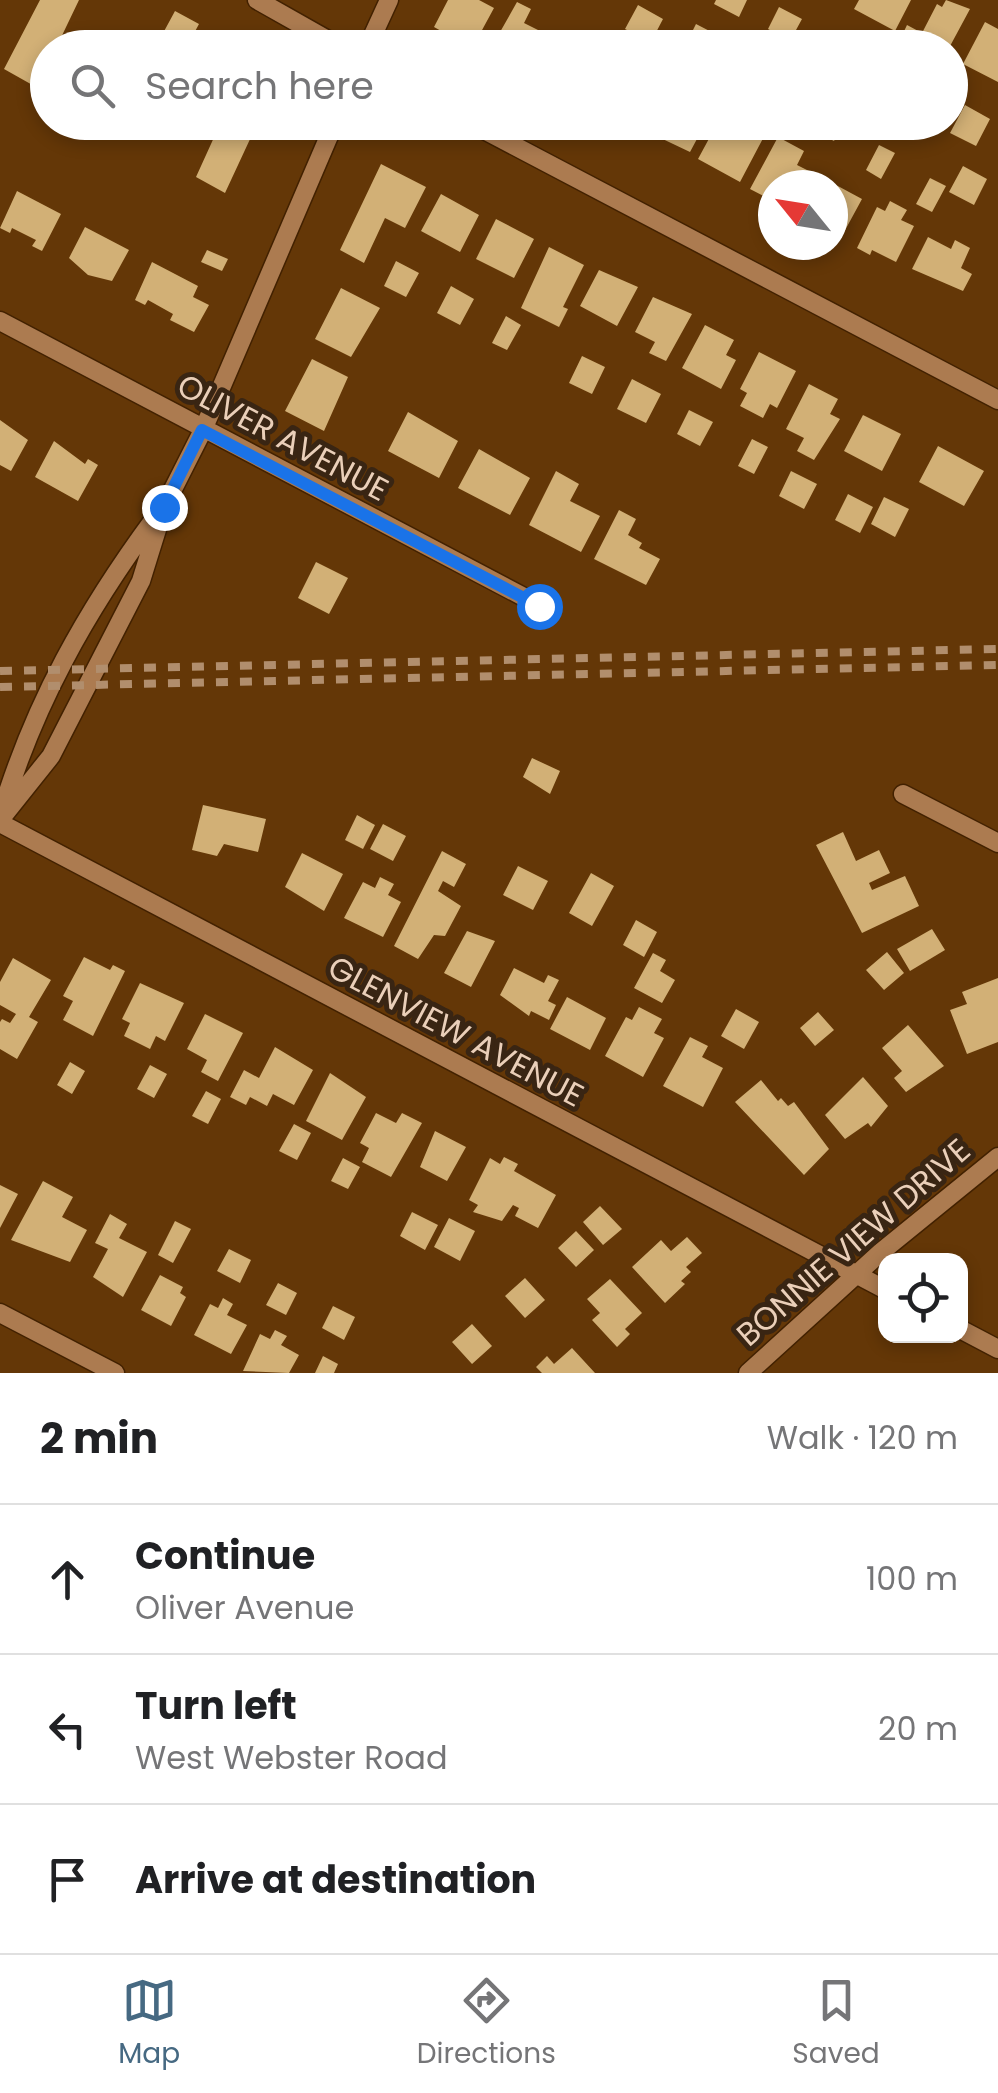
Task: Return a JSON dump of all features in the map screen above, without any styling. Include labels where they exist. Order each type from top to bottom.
[{"type":"street","points":[[257,0],[310,30]]},
{"type":"street","points":[[376,30],[388,0]]},
{"type":"street","points":[[0,820],[60,740],[141,581],[164,507],[202,430],[327,140]]},
{"type":"street","points":[[503,140],[998,400]]},
{"type":"street","name":"OLIVER AVENUE","points":[[0,321],[539,606]]},
{"type":"street","points":[[0,820],[24,739],[77,636],[117,569],[164,507]]},
{"type":"street","points":[[904,794],[998,843]]},
{"type":"street","name":"GLENVIEW AVENUE","points":[[0,820],[878,1286]]},
{"type":"street","name":"BONNIE VIEW DRIVE","points":[[748,1373],[856,1274],[998,1157]]},
{"type":"street","points":[[0,1312],[114,1373]]},
{"type":"street","points":[[968,1333],[998,1349]]},
{"type":"building","points":[[40,0],[79,0],[65,30],[30,30],[30,84],[4,69]]},
{"type":"building","points":[[448,0],[479,0],[494,8],[482,30],[434,27]]},
{"type":"building","points":[[716,0],[747,0],[739,17],[714,4]]},
{"type":"building","points":[[859,0],[911,0],[896,30],[854,9]]},
{"type":"building","points":[[946,0],[970,9],[959,30],[924,30],[937,4],[942,7]]},
{"type":"building","points":[[517,2],[531,9],[524,23],[538,30],[501,30]]},
{"type":"building","points":[[638,5],[663,19],[657,30],[625,29]]},
{"type":"building","points":[[779,7],[802,19],[796,30],[768,29]]},
{"type":"building","points":[[175,11],[199,24],[196,30],[165,30]]},
{"type":"building","points":[[985,22],[998,29],[998,82],[968,67],[968,54]]},
{"type":"building","points":[[968,107],[990,119],[976,146],[964,140],[968,140]]},
{"type":"building","points":[[213,140],[250,140],[225,193],[196,177]]},
{"type":"building","points":[[665,140],[696,140],[690,152]]},
{"type":"building","points":[[708,140],[762,140],[740,182],[698,159]]},
{"type":"building","points":[[776,140],[804,151],[797,165],[807,170],[760,170]]},
{"type":"building","points":[[879,145],[895,153],[881,179],[866,170]]},
{"type":"building","points":[[381,164],[426,187],[405,228],[385,218],[364,263],[340,250]]},
{"type":"building","points":[[963,166],[987,179],[974,205],[949,192]]},
{"type":"building","points":[[758,174],[758,193],[750,189]]},
{"type":"building","points":[[930,178],[946,186],[932,212],[916,204]]},
{"type":"building","points":[[17,191],[61,214],[42,251],[32,246],[36,240],[12,228],[10,233],[0,228]]},
{"type":"building","points":[[848,191],[862,199],[848,225]]},
{"type":"building","points":[[441,194],[479,215],[460,252],[421,231]]},
{"type":"building","points":[[890,201],[907,210],[901,220],[914,226],[896,262],[872,250],[870,255],[857,248],[877,207],[885,211]]},
{"type":"building","points":[[496,219],[534,239],[514,278],[476,259]]},
{"type":"building","points":[[85,227],[129,250],[112,281],[88,275],[69,258]]},
{"type":"building","points":[[928,237],[951,249],[955,240],[970,248],[961,268],[972,274],[963,291],[912,269]]},
{"type":"building","points":[[549,247],[584,265],[563,307],[568,309],[559,327],[521,308]]},
{"type":"building","points":[[207,250],[228,259],[222,271],[201,262]]},
{"type":"building","points":[[396,261],[419,273],[406,297],[384,286]]},
{"type":"building","points":[[152,262],[198,286],[193,297],[209,305],[194,332],[170,320],[173,314],[148,300],[145,305],[135,300]]},
{"type":"building","points":[[599,270],[638,287],[617,326],[580,306]]},
{"type":"building","points":[[451,286],[474,299],[460,325],[437,313]]},
{"type":"building","points":[[341,288],[380,308],[351,357],[315,339]]},
{"type":"building","points":[[653,297],[692,314],[666,361],[649,353],[655,342],[635,332]]},
{"type":"building","points":[[506,316],[521,325],[507,350],[492,343]]},
{"type":"building","points":[[705,325],[734,340],[726,355],[736,360],[721,389],[682,368]]},
{"type":"building","points":[[759,352],[796,371],[777,408],[770,404],[763,418],[740,406],[747,393],[740,389]]},
{"type":"building","points":[[582,356],[605,367],[592,394],[569,383]]},
{"type":"building","points":[[312,359],[348,377],[324,431],[285,411]]},
{"type":"building","points":[[632,379],[661,394],[646,423],[617,409]]},
{"type":"building","points":[[809,384],[838,399],[830,414],[840,419],[814,460],[797,451],[804,438],[786,429]]},
{"type":"building","points":[[689,410],[713,422],[700,446],[677,434]]},
{"type":"building","points":[[408,412],[458,441],[439,478],[388,451]]},
{"type":"building","points":[[863,415],[901,434],[882,471],[844,451]]},
{"type":"building","points":[[0,420],[28,440],[11,471],[0,465]]},
{"type":"building","points":[[752,439],[768,447],[754,474],[738,466]]},
{"type":"building","points":[[54,441],[85,464],[88,459],[98,465],[78,501],[35,477]]},
{"type":"building","points":[[938,446],[984,471],[964,506],[919,482]]},
{"type":"building","points":[[479,449],[530,478],[510,515],[458,488]]},
{"type":"building","points":[[556,471],[579,484],[570,501],[600,516],[581,552],[529,525]]},
{"type":"building","points":[[791,471],[817,484],[804,509],[779,496]]},
{"type":"building","points":[[848,494],[873,507],[860,533],[835,520]]},
{"type":"building","points":[[884,497],[909,509],[895,537],[871,524]]},
{"type":"building","points":[[619,510],[636,519],[628,535],[642,543],[639,548],[660,559],[646,585],[594,559]]},
{"type":"building","points":[[316,562],[348,578],[329,614],[298,598]]},
{"type":"building","points":[[532,758],[560,771],[550,794],[523,777]]},
{"type":"building","points":[[203,805],[266,819],[258,852],[224,844],[217,856],[192,850]]},
{"type":"building","points":[[357,815],[375,825],[363,849],[345,840]]},
{"type":"building","points":[[383,824],[406,836],[393,861],[370,849]]},
{"type":"building","points":[[843,832],[856,861],[879,850],[890,873],[869,883],[872,890],[905,876],[919,906],[862,933],[816,845]]},
{"type":"building","points":[[442,851],[466,864],[454,887],[443,881],[438,891],[461,906],[445,936],[434,935],[418,959],[394,946]]},
{"type":"building","points":[[302,853],[343,874],[324,911],[285,887]]},
{"type":"building","points":[[518,866],[548,881],[533,910],[503,895]]},
{"type":"building","points":[[591,873],[614,886],[592,926],[569,913]]},
{"type":"building","points":[[380,877],[394,884],[388,895],[401,902],[383,937],[344,918],[363,882],[375,888]]},
{"type":"building","points":[[636,920],[657,932],[644,957],[623,945]]},
{"type":"building","points":[[932,929],[945,950],[910,971],[897,949]]},
{"type":"building","points":[[467,931],[495,941],[471,987],[444,973]]},
{"type":"building","points":[[887,952],[904,973],[884,990],[866,970]]},
{"type":"building","points":[[653,953],[666,960],[660,971],[675,980],[662,1003],[634,988]]},
{"type":"building","points":[[84,957],[110,970],[113,965],[125,971],[93,1036],[63,1020],[73,1001],[63,996]]},
{"type":"building","points":[[13,958],[51,980],[29,1017],[38,1022],[17,1059],[0,1049],[0,1022],[2,1019],[10,1023],[16,1014],[0,1005],[0,982]]},
{"type":"building","points":[[514,968],[544,983],[548,975],[559,980],[548,1001],[556,1005],[549,1020],[531,1011],[529,1016],[500,995]]},
{"type":"building","points":[[998,978],[998,1042],[967,1054],[950,1010],[967,1004],[962,992]]},
{"type":"building","points":[[140,983],[184,1003],[165,1041],[156,1036],[150,1049],[124,1036],[130,1023],[122,1019]]},
{"type":"building","points":[[567,997],[606,1018],[590,1050],[550,1029]]},
{"type":"building","points":[[639,1007],[662,1019],[654,1033],[664,1038],[643,1077],[605,1056],[626,1017],[632,1020]]},
{"type":"building","points":[[736,1009],[759,1022],[744,1049],[721,1036]]},
{"type":"building","points":[[818,1012],[834,1030],[815,1046],[800,1028]]},
{"type":"building","points":[[205,1014],[243,1033],[218,1081],[201,1072],[207,1060],[187,1049]]},
{"type":"building","points":[[908,1025],[944,1066],[906,1092],[894,1078],[902,1071],[882,1048]]},
{"type":"building","points":[[690,1037],[708,1046],[702,1057],[723,1068],[703,1107],[663,1086]]},
{"type":"building","points":[[275,1047],[313,1070],[294,1105],[273,1094],[267,1106],[250,1097],[246,1105],[230,1097],[244,1070],[259,1078]]},
{"type":"building","points":[[70,1062],[85,1071],[72,1094],[57,1085]]},
{"type":"building","points":[[150,1065],[167,1074],[154,1098],[137,1089]]},
{"type":"building","points":[[330,1073],[366,1097],[342,1140],[306,1121]]},
{"type":"building","points":[[863,1077],[888,1106],[871,1127],[868,1123],[845,1139],[825,1115]]},
{"type":"building","points":[[761,1080],[778,1101],[781,1098],[788,1106],[794,1102],[829,1149],[804,1175],[735,1102]]},
{"type":"building","points":[[206,1091],[221,1099],[208,1124],[192,1116]]},
{"type":"building","points":[[376,1113],[396,1123],[402,1113],[422,1123],[391,1177],[362,1162],[369,1148],[360,1143]]},
{"type":"building","points":[[294,1124],[311,1133],[297,1160],[279,1151]]},
{"type":"building","points":[[435,1131],[466,1147],[447,1181],[420,1167]]},
{"type":"building","points":[[504,1157],[518,1164],[514,1171],[556,1195],[538,1228],[515,1216],[519,1208],[513,1205],[502,1221],[473,1212],[478,1205],[469,1200],[490,1158],[500,1164]]},
{"type":"building","points":[[343,1158],[360,1167],[348,1189],[331,1181]]},
{"type":"building","points":[[43,1181],[73,1197],[62,1217],[87,1230],[70,1262],[11,1240]]},
{"type":"building","points":[[0,1185],[18,1194],[0,1228]]},
{"type":"building","points":[[600,1206],[622,1229],[603,1245],[583,1222]]},
{"type":"building","points":[[412,1212],[438,1225],[425,1250],[400,1236]]},
{"type":"building","points":[[110,1214],[127,1224],[119,1238],[147,1252],[123,1297],[93,1277],[108,1249],[95,1243]]},
{"type":"building","points":[[449,1218],[475,1231],[460,1261],[434,1247]]},
{"type":"building","points":[[175,1221],[191,1229],[173,1263],[158,1255]]},
{"type":"building","points":[[576,1231],[594,1250],[576,1267],[558,1248]]},
{"type":"building","points":[[687,1237],[702,1253],[686,1267],[691,1272],[681,1281],[685,1284],[665,1303],[632,1267],[661,1240],[671,1251]]},
{"type":"building","points":[[229,1249],[251,1260],[240,1283],[217,1271]]},
{"type":"building","points":[[160,1275],[183,1287],[180,1293],[186,1297],[171,1326],[141,1310]]},
{"type":"building","points":[[525,1278],[545,1300],[525,1318],[505,1296]]},
{"type":"building","points":[[610,1279],[642,1313],[625,1329],[630,1334],[617,1347],[592,1320],[600,1313],[587,1299]]},
{"type":"building","points":[[278,1283],[297,1293],[286,1315],[266,1305]]},
{"type":"building","points":[[223,1298],[233,1304],[227,1315],[247,1325],[231,1354],[194,1335],[210,1304],[218,1308]]},
{"type":"building","points":[[333,1306],[355,1317],[344,1340],[322,1328]]},
{"type":"building","points":[[472,1324],[492,1346],[472,1364],[452,1342]]},
{"type":"building","points":[[275,1330],[287,1336],[281,1345],[299,1355],[289,1373],[243,1371],[260,1334],[270,1339]]},
{"type":"building","points":[[572,1348],[595,1373],[542,1373],[536,1367],[547,1356],[554,1364]]},
{"type":"building","points":[[323,1356],[338,1364],[334,1373],[315,1373]]},
{"type":"railway","points":[[0,671],[998,649]]},
{"type":"railway","points":[[0,687],[998,665]]},
{"type":"route","points":[[164,507],[202,430],[539,606]]}]
